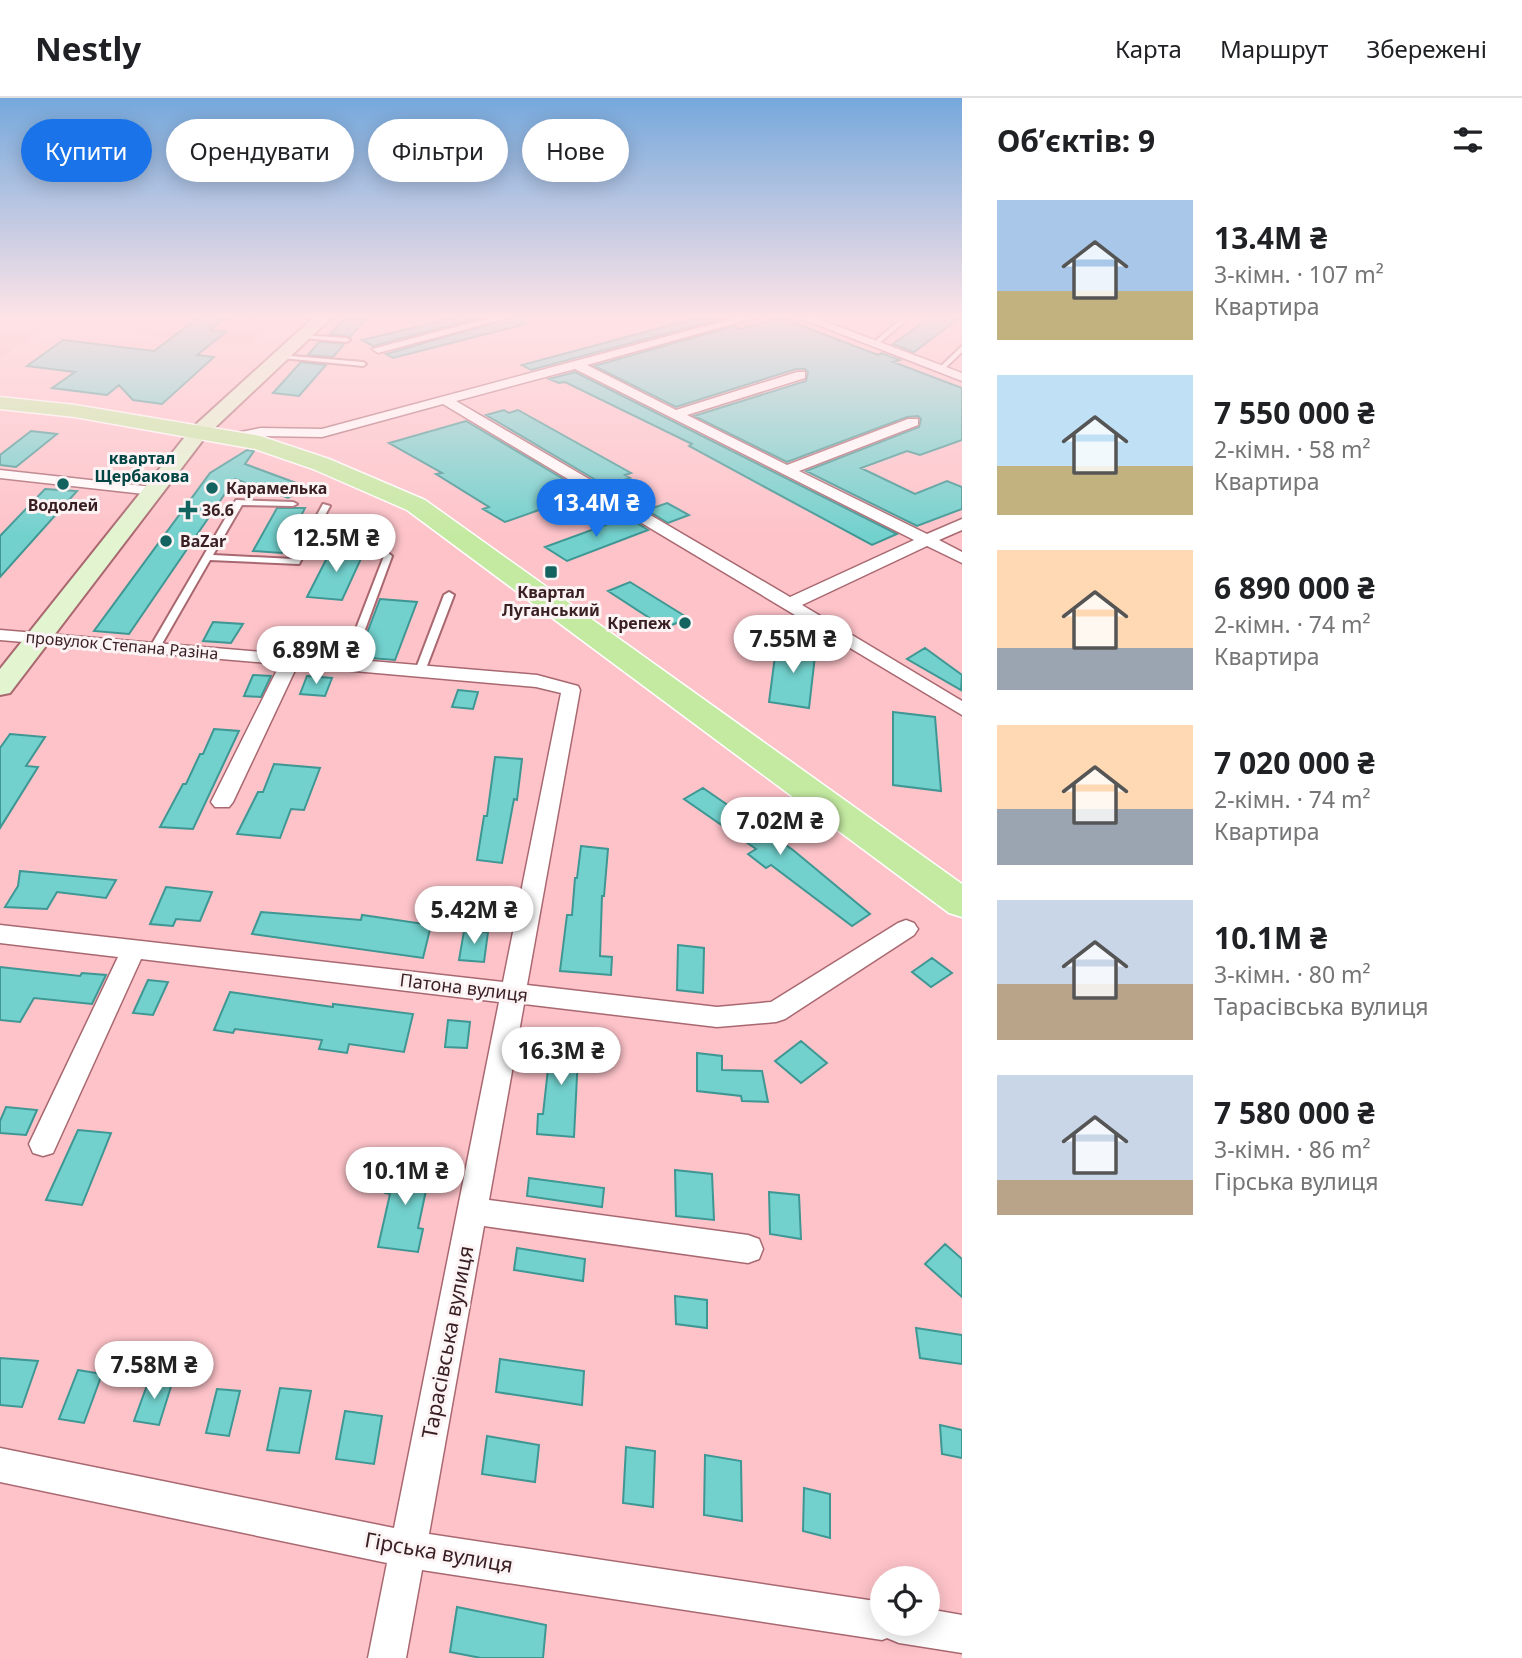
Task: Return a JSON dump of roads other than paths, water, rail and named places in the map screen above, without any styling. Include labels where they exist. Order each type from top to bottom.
[{"type":"main road","points":[[0,403],[75,411],[260,443],[321,464],[416,505],[962,904]]},
{"type":"street","points":[[0,687],[199,432],[244,391]]},
{"type":"street","points":[[230,438],[261,432],[322,433],[480,391]]},
{"type":"street","points":[[629,391],[962,558]]},
{"type":"street","points":[[676,414],[750,391]]},
{"type":"street","points":[[445,400],[962,709]]},
{"type":"street","points":[[787,470],[913,422]]},
{"type":"street","points":[[0,474],[153,491]]},
{"type":"street","points":[[787,605],[962,524]]},
{"type":"street","name":"провулок Степана Разіна","points":[[0,635],[537,681]]},
{"type":"street","points":[[222,802],[291,660]]},
{"type":"street","name":"Тарасівська вулиця","points":[[387,1658],[571,690],[537,681]]},
{"type":"street","name":"Патона вулиця","points":[[0,934],[718,1017],[776,1012],[906,929]]},
{"type":"street","points":[[43,1144],[134,948]]},
{"type":"street","points":[[472,1211],[748,1249]]},
{"type":"street","name":"Гірська вулиця","points":[[0,1465],[408,1549],[870,1619]]},
{"type":"street","points":[[940,1631],[962,1634]]},
{"type":"lane","points":[[154,649],[239,502],[293,503]]},
{"type":"lane","points":[[207,557],[296,562],[326,506]]},
{"type":"lane","points":[[347,665],[388,556]]},
{"type":"lane","points":[[420,671],[449,595]]},
{"type":"place","name":"Водолей","points":[[63,484]]},
{"type":"place","name":"Карамелька","points":[[212,488]]},
{"type":"place","name":"36.6","points":[[188,510]]},
{"type":"place","name":"BaZar","points":[[166,541]]},
{"type":"place","name":"Квартал Луганський","points":[[551,572]]},
{"type":"place","name":"Крепеж","points":[[685,623]]},
{"type":"district","name":"квартал Щербакова","points":[[142,467]]}]
